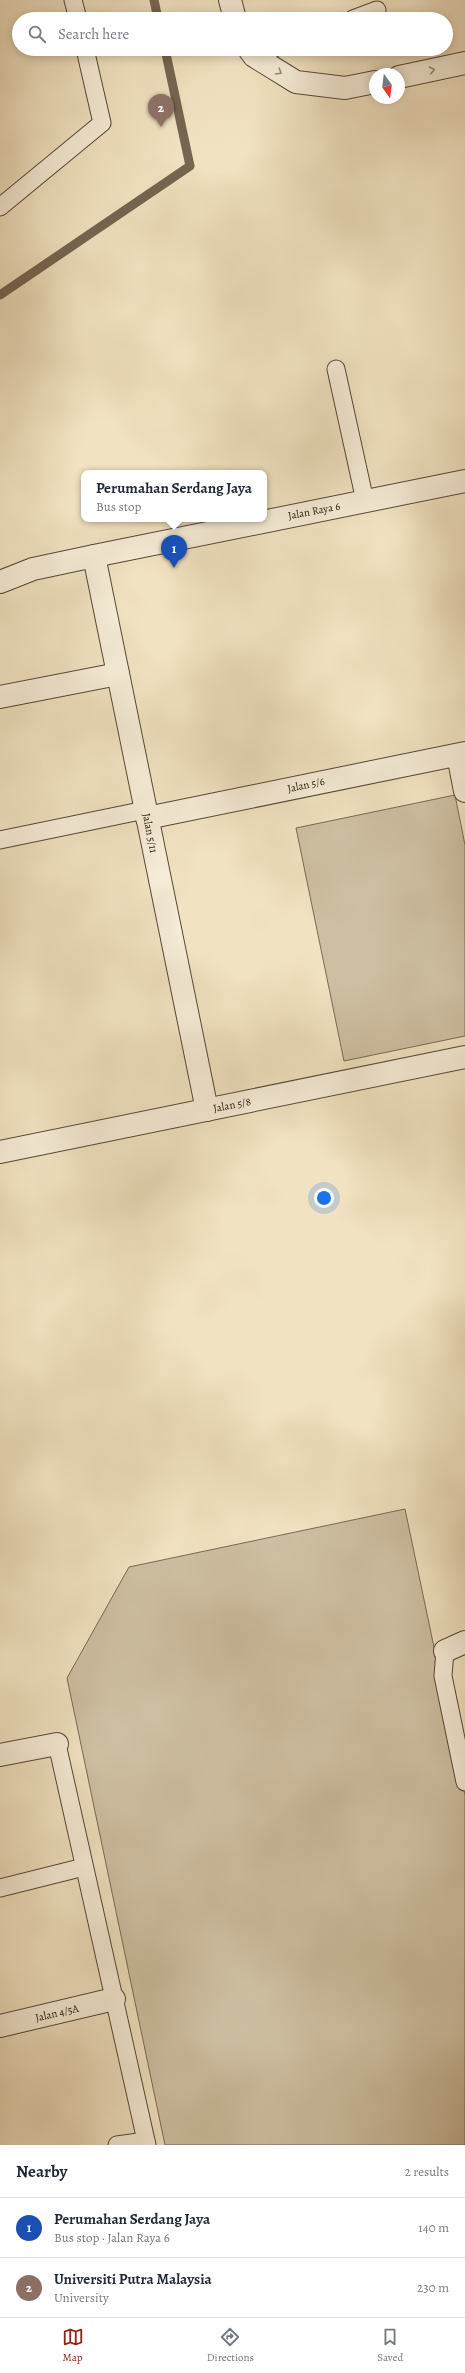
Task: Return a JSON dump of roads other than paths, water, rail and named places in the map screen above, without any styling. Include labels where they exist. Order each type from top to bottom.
[{"type":"street","points":[[230,0],[233,12]]},
{"type":"street","points":[[265,56],[296,82],[345,88],[369,83]]},
{"type":"street","points":[[405,76],[465,63]]},
{"type":"street","name":"Jalan Raya 6","points":[[267,521],[465,481]]},
{"type":"street","name":"Jalan Raya 6","points":[[0,582],[33,569],[262,522]]},
{"type":"street","name":"Jalan 5/11","points":[[94,556],[206,1110]]},
{"type":"street","points":[[0,697],[118,674]]},
{"type":"street","points":[[461,754],[465,791]]},
{"type":"street","name":"Jalan 5/6","points":[[146,814],[461,754]]},
{"type":"street","name":"Jalan 5/8","points":[[0,1152],[465,1058]]},
{"type":"street","points":[[445,1651],[465,1642]]},
{"type":"street","points":[[0,1755],[57,1744]]},
{"type":"street","name":"Jalan 4/5A","points":[[0,2026],[114,1999]]},
{"type":"lane","points":[[73,0],[76,12]]},
{"type":"lane","points":[[372,12],[377,10]]},
{"type":"lane","points":[[0,207],[102,123],[86,56]]},
{"type":"lane","points":[[336,370],[365,501]]},
{"type":"lane","points":[[0,840],[146,814]]},
{"type":"lane","points":[[445,1651],[443,1676],[465,1782]]},
{"type":"lane","points":[[57,1744],[146,2143],[117,2145]]},
{"type":"lane","points":[[0,1888],[84,1867]]},
{"type":"waterway","points":[[154,0],[157,12]]},
{"type":"waterway","points":[[0,295],[190,166],[166,56]]},
{"type":"place","name":"Universiti Putra Malaysia","points":[[161,127]]},
{"type":"place","name":"Perumahan Serdang Jaya","points":[[174,568]]}]
